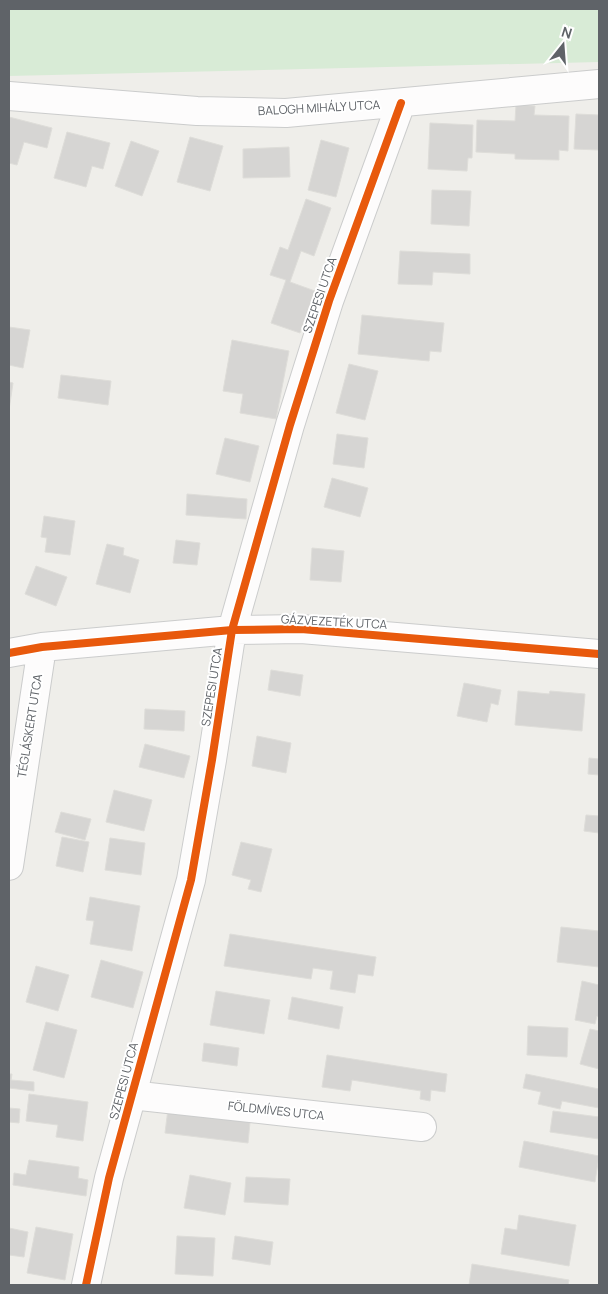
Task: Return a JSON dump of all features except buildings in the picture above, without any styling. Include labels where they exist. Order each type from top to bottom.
[{"type":"street","name":"BALOGH MIHÁLY UTCA","points":[[9,96],[197,111],[286,113],[599,84]]},
{"type":"street","name":"SZEPESI UTCA","points":[[86,1285],[109,1178],[191,880],[214,751],[232,630],[290,425],[329,301],[401,103]]},
{"type":"street","name":"GÁZVEZETÉK UTCA","points":[[9,653],[42,647],[232,630],[301,629],[599,654]]},
{"type":"street","name":"TÉGLÁSKERT UTCA","points":[[9,866],[42,647]]},
{"type":"street","name":"FÖLDMÍVES UTCA","points":[[132,1095],[422,1127]]},
{"type":"green space","points":[[9,9],[599,9],[599,62],[9,76]]},
{"type":"cycle path","points":[[86,1285],[109,1178],[191,880],[232,630],[290,425],[329,301],[401,103]]},
{"type":"cycle path","points":[[9,653],[42,647],[232,630],[301,629],[599,654]]}]
